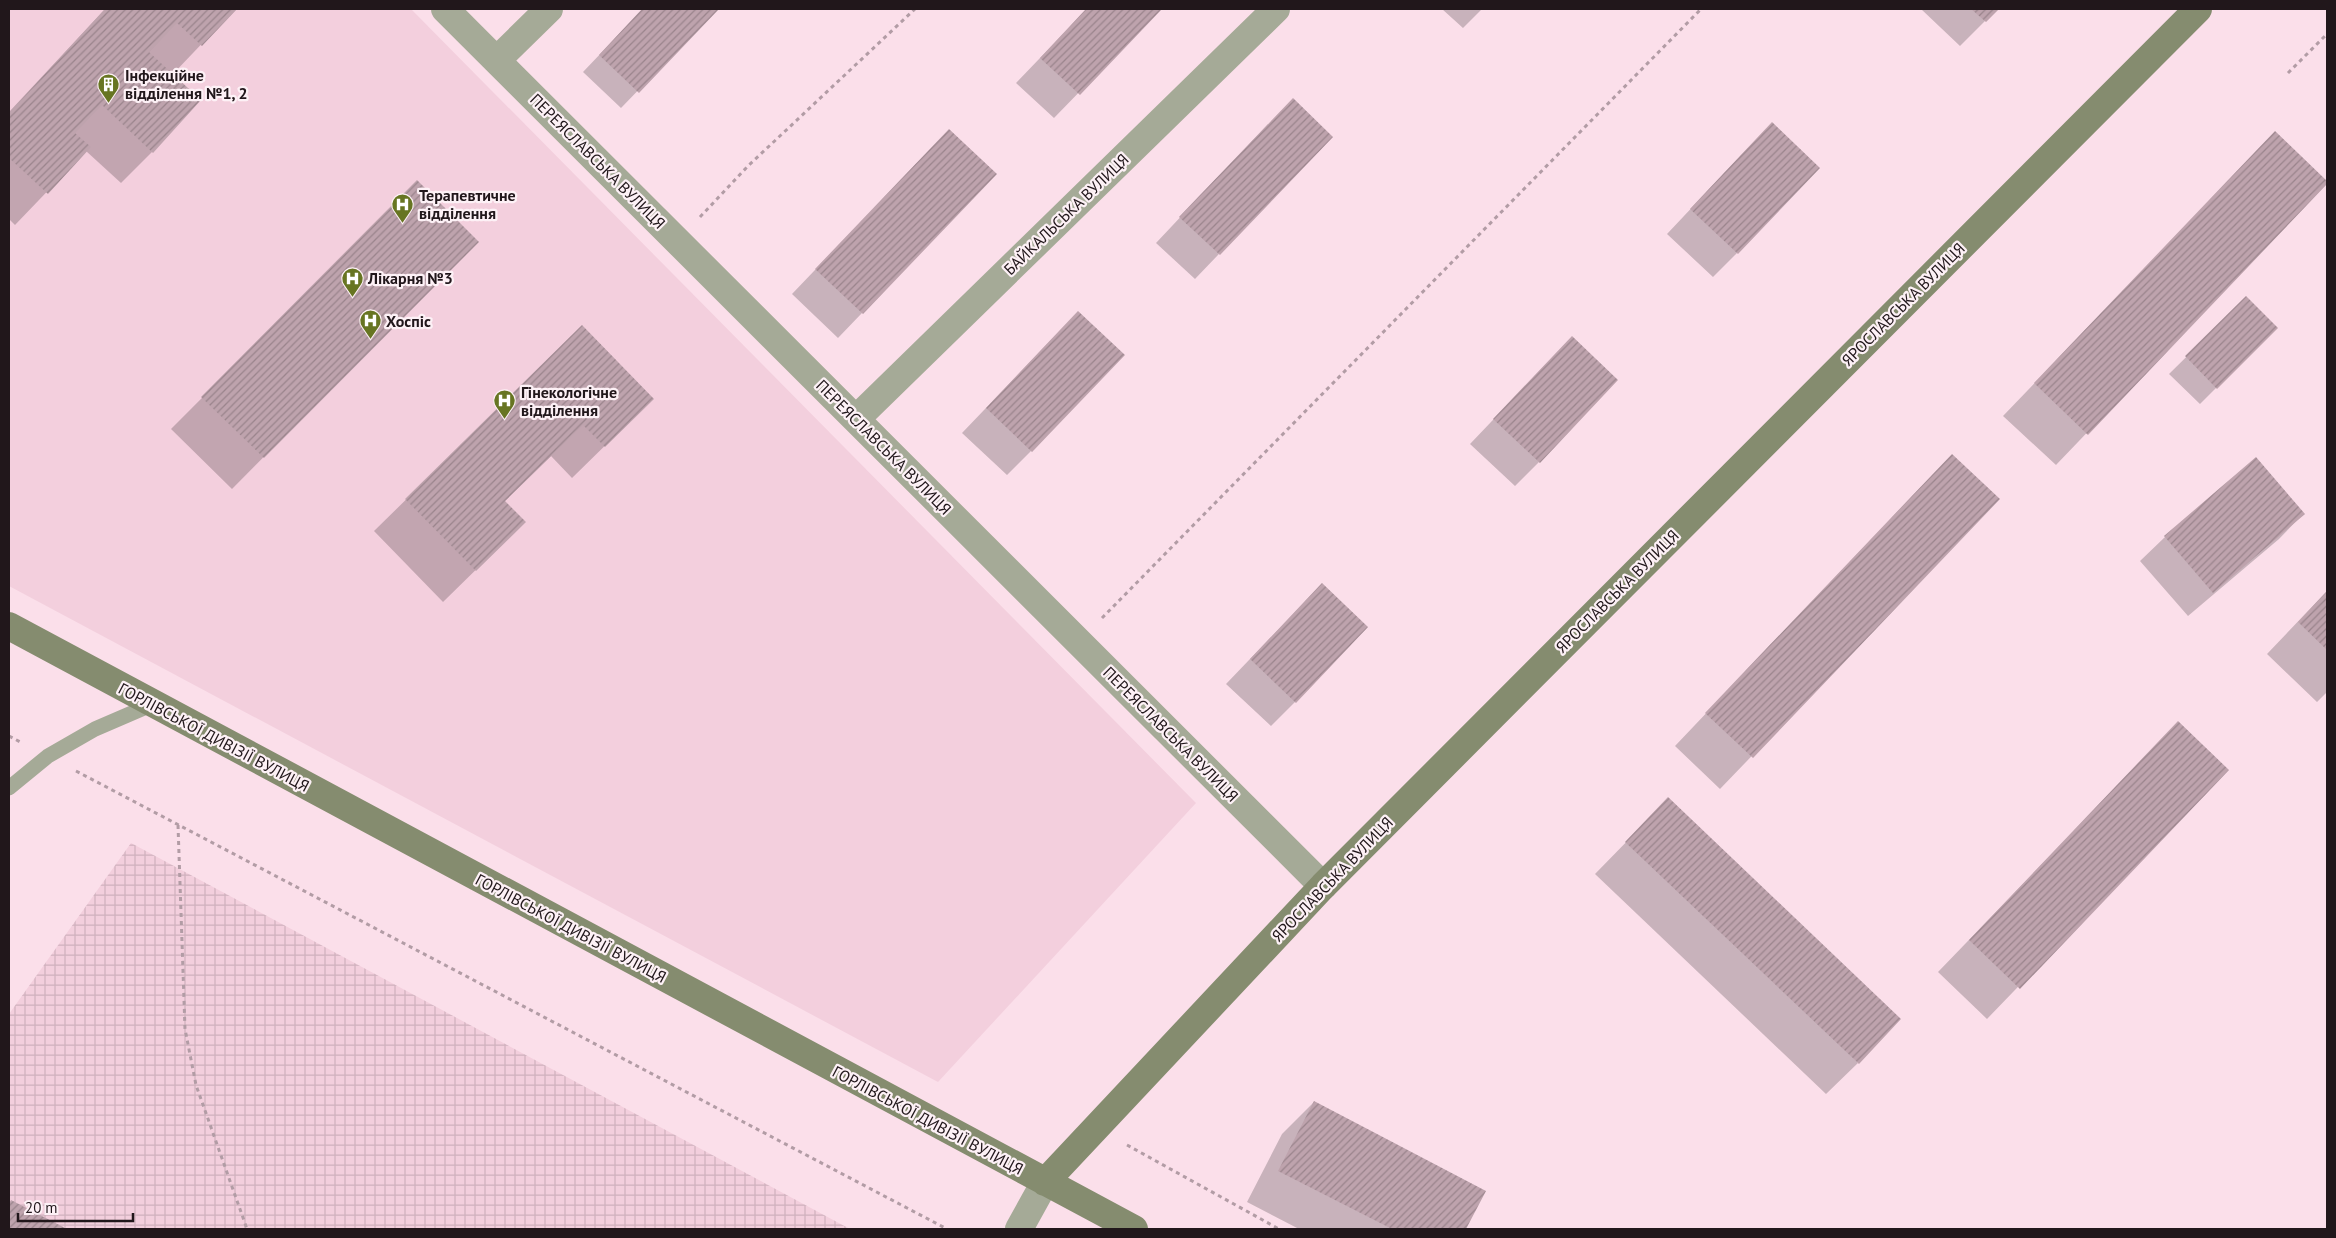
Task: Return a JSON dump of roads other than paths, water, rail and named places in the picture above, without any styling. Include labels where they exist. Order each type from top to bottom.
[{"type":"street","name":"ПЕРЕЯСЛАВСЬКА ВУЛИЦЯ","points":[[445,9],[1323,886]]},
{"type":"street","points":[[497,60],[549,9]]},
{"type":"street","name":"БАЙКАЛЬСЬКА ВУЛИЦЯ","points":[[856,419],[1276,9]]},
{"type":"street","name":"ЯРОСЛАВСЬКА ВУЛИЦЯ","points":[[1045,1182],[1323,886],[2198,9]]},
{"type":"street","name":"ГОРЛІВСЬКОЇ ДИВІЗІЇ ВУЛИЦЯ","points":[[9,626],[1134,1229]]},
{"type":"street","points":[[1020,1229],[1045,1182]]},
{"type":"lane","points":[[9,788],[48,756],[95,728],[153,704]]},
{"type":"place","name":"Інфекційне відділення №1, 2","points":[[109,103]]},
{"type":"place","name":"Терапевтичне відділення","points":[[403,223]]},
{"type":"place","name":"Лікарня №3","points":[[352,297]]},
{"type":"place","name":"Хоспіс","points":[[370,340]]},
{"type":"place","name":"Гінекологічне відділення","points":[[505,420]]}]
